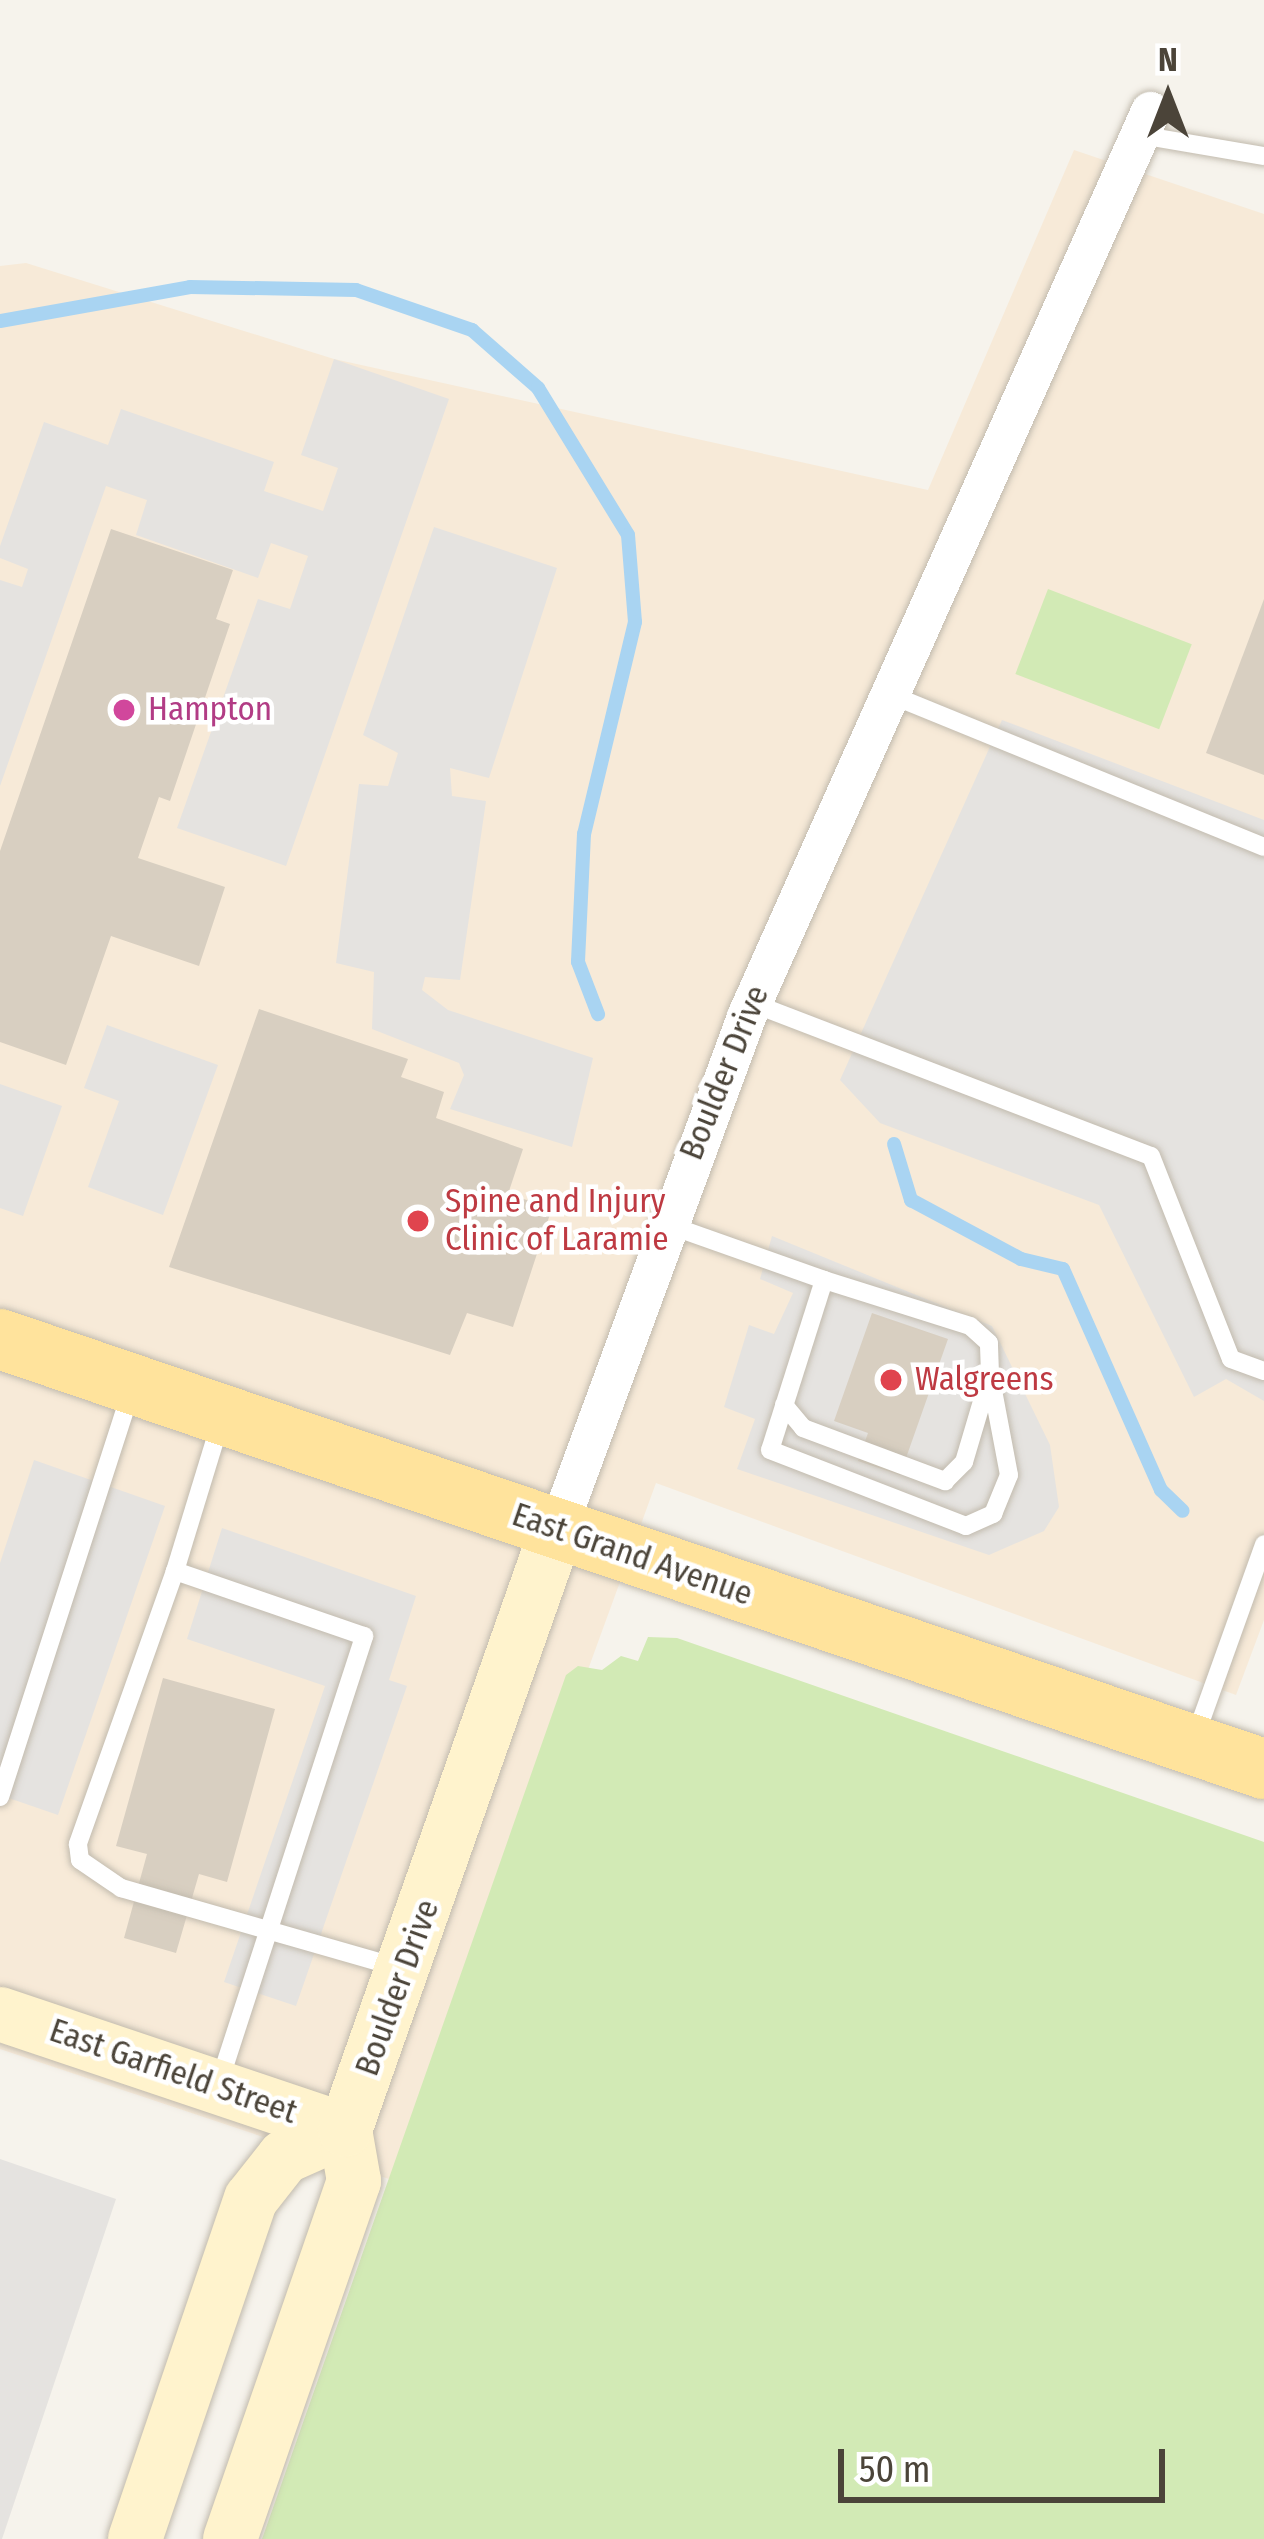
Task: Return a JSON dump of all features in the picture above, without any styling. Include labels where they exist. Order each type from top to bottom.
[{"type":"main road","name":"East Grand Avenue","points":[[0,1339],[1264,1769]]},
{"type":"street","name":"Boulder Drive","points":[[230,2539],[354,2180],[345,2130],[406,1969],[664,1223],[752,1004],[1145,123]]},
{"type":"street","name":"East Garfield Street","points":[[0,2014],[345,2130]]},
{"type":"street","points":[[135,2539],[251,2199],[284,2157],[345,2130]]},
{"type":"lane","points":[[1145,123],[1264,156]]},
{"type":"lane","points":[[889,694],[1264,847]]},
{"type":"lane","points":[[752,1004],[1151,1156],[1231,1359],[1264,1371]]},
{"type":"lane","points":[[664,1223],[970,1326],[989,1343],[990,1374],[1009,1475],[993,1514],[966,1526],[770,1450],[824,1280]]},
{"type":"lane","points":[[784,1405],[802,1427],[945,1480],[964,1462],[990,1374]]},
{"type":"lane","points":[[0,1797],[133,1385]]},
{"type":"lane","points":[[223,1415],[175,1571],[78,1844],[80,1860],[121,1888],[406,1969]]},
{"type":"lane","points":[[1192,1744],[1264,1544]]},
{"type":"lane","points":[[175,1571],[364,1636],[218,2088]]},
{"type":"lane","points":[[1240,1610],[1264,1610]]},
{"type":"shaded area","points":[[1074,150],[1264,214],[1264,1620],[1236,1695],[656,1483],[401,2183],[0,2049],[0,266],[26,263],[334,359],[928,490]]},
{"type":"shaded area","points":[[334,359],[449,399],[286,866],[177,828],[258,599],[290,609],[308,556],[271,543],[258,578],[136,535],[147,500],[106,486],[0,786],[0,580],[22,587],[28,569],[0,558],[0,546],[44,422],[108,445],[121,409],[274,462],[264,491],[323,511],[338,468],[301,455]]},
{"type":"shaded area","points":[[434,527],[557,568],[489,778],[450,768],[452,796],[486,801],[460,980],[425,977],[422,990],[448,1010],[593,1058],[572,1147],[450,1109],[464,1075],[459,1063],[372,1029],[374,972],[336,963],[359,784],[388,786],[398,753],[363,735]]},
{"type":"shaded area","points":[[1002,720],[1264,820],[1264,1401],[1226,1379],[1194,1397],[1099,1205],[880,1123],[840,1080]]},
{"type":"shaded area","points":[[107,1025],[218,1065],[163,1215],[88,1187],[119,1101],[84,1088]]},
{"type":"shaded area","points":[[0,1084],[62,1106],[23,1216],[0,1208]]},
{"type":"shaded area","points":[[772,1236],[992,1326],[1050,1445],[1059,1507],[1044,1531],[989,1555],[737,1469],[755,1419],[724,1407],[749,1325],[774,1334],[793,1293],[760,1279]]},
{"type":"shaded area","points":[[34,1460],[165,1506],[58,1815],[0,1795],[0,1563]]},
{"type":"shaded area","points":[[222,1528],[416,1596],[389,1680],[407,1686],[296,2006],[224,1982],[325,1686],[187,1639]]},
{"type":"shaded area","points":[[0,2159],[116,2199],[2,2539],[0,2539]]},
{"type":"green space","points":[[1048,589],[1192,644],[1159,729],[1015,674]]},
{"type":"green space","points":[[648,1637],[677,1638],[1264,1842],[1264,2539],[262,2539],[566,1675],[578,1666],[602,1670],[621,1656],[638,1661]]},
{"type":"building","name":"Hampton","points":[[111,529],[233,570],[216,619],[230,624],[170,801],[159,797],[138,858],[225,887],[199,966],[111,936],[66,1065],[0,1042],[0,851]]},
{"type":"building","points":[[1264,599],[1264,775],[1206,753]]},
{"type":"building","points":[[259,1009],[408,1059],[401,1077],[444,1092],[436,1118],[523,1149],[508,1194],[552,1208],[513,1327],[467,1313],[450,1355],[169,1267]]},
{"type":"building","name":"Walgreens","points":[[872,1313],[948,1339],[900,1475],[858,1461],[868,1433],[834,1421]]},
{"type":"building","points":[[163,1678],[275,1709],[227,1882],[199,1874],[176,1953],[124,1938],[147,1854],[116,1846]]},
{"type":"waterway","points":[[0,321],[190,287],[356,290],[472,330],[538,388],[628,535],[635,622],[584,834],[578,962],[598,1014]]},
{"type":"waterway","points":[[894,1144],[911,1200],[1021,1259],[1063,1269],[1161,1490],[1183,1511]]},
{"type":"place","name":"Hampton","points":[[124,710]]},
{"type":"place","name":"Spine and Injury Clinic of Laramie","points":[[418,1221]]},
{"type":"place","name":"Walgreens","points":[[891,1380]]}]
